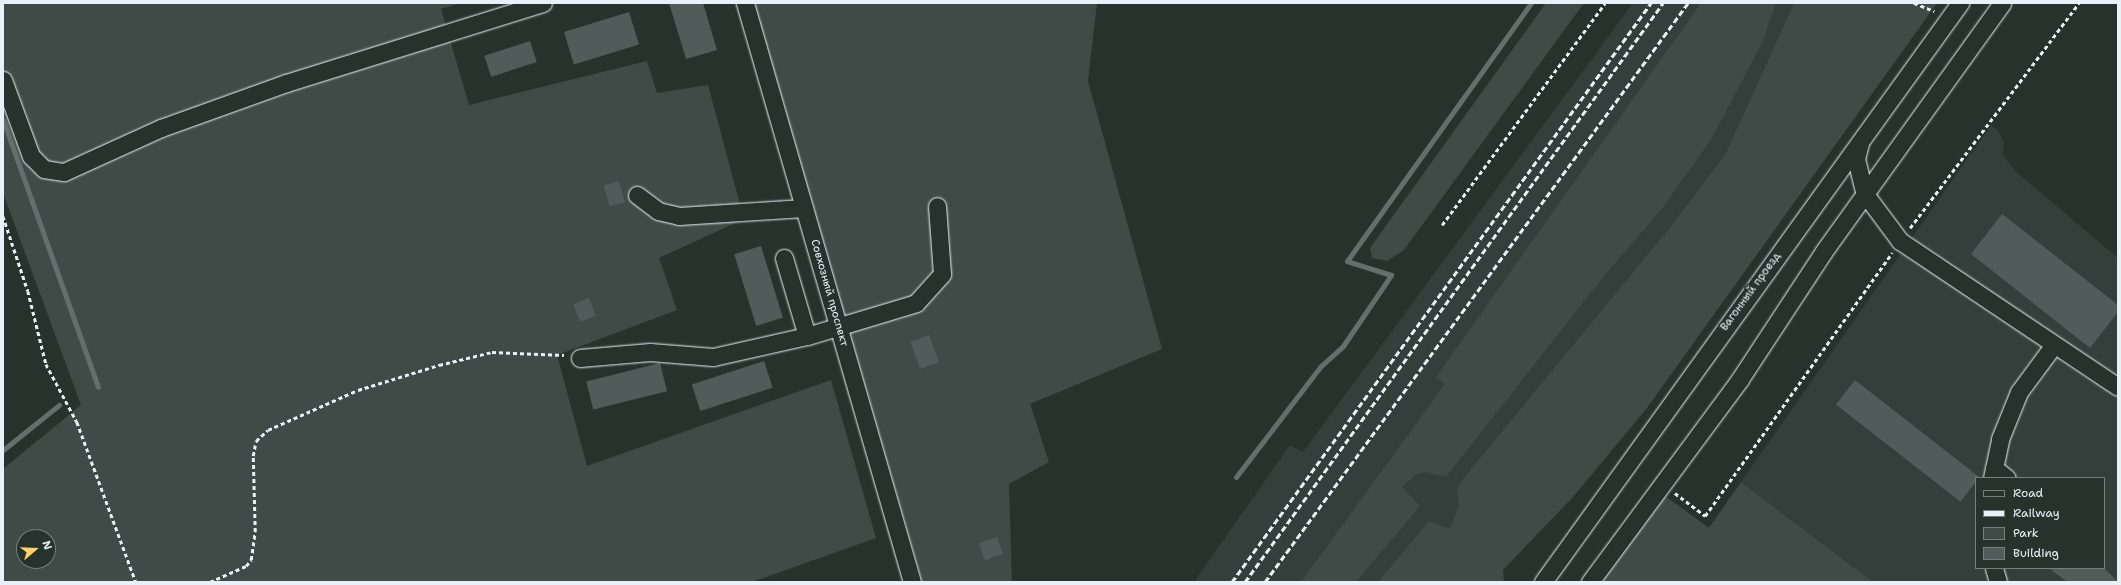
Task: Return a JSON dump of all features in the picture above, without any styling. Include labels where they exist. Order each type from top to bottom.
[{"type":"street","points":[[3,80],[30,156],[44,169],[64,172],[162,128],[286,82],[543,3]]},
{"type":"street","name":"Совхозный проспект","points":[[746,3],[912,582]]},
{"type":"street","name":"Вагонный проезд","points":[[1543,582],[1960,3]]},
{"type":"street","points":[[1590,582],[1740,379],[1865,194],[2002,3]]},
{"type":"street","points":[[1860,141],[1856,159],[1865,194],[1900,241],[2053,346],[2118,387]]},
{"type":"street","points":[[637,195],[658,211],[679,216],[804,208]]},
{"type":"street","points":[[580,358],[650,352],[713,357],[807,336],[916,303],[942,274],[937,206]]},
{"type":"street","points":[[784,258],[807,336]]},
{"type":"street","points":[[1998,475],[2000,439],[2019,392],[2053,346]]},
{"type":"street","points":[[1994,569],[1998,582]]},
{"type":"path","points":[[1442,225],[1605,3]]},
{"type":"path","points":[[1914,3],[1948,20]]},
{"type":"path","points":[[1662,484],[1705,516],[1900,241],[2079,3]]},
{"type":"path","points":[[3,216],[28,291],[46,364],[77,422],[136,582]]},
{"type":"path","points":[[210,582],[246,566],[251,560],[255,532],[253,456],[256,441],[268,430],[358,390],[492,352],[580,358]]},
{"type":"shaded area","points":[[1633,3],[1794,3],[1726,153],[1667,231],[1482,502],[1405,582],[1194,582],[1290,445],[1303,452]]},
{"type":"shaded area","points":[[1991,125],[1999,132],[2004,143],[2003,155],[2015,171],[2118,258],[2118,582],[1873,582],[1741,482]]},
{"type":"green space","points":[[3,3],[461,3],[441,9],[469,105],[647,61],[657,93],[708,85],[744,219],[659,258],[677,310],[557,355],[587,466],[831,380],[876,538],[752,582],[3,582],[3,469],[81,405],[3,193]]},
{"type":"green space","points":[[753,3],[1097,3],[1088,81],[1162,349],[1030,404],[1049,462],[1009,484],[1012,582],[922,582]]},
{"type":"green space","points":[[1546,3],[1584,3],[1404,250],[1387,261],[1372,258],[1370,248]]},
{"type":"green space","points":[[1701,3],[1776,3],[1762,43],[1712,138],[1661,210],[1603,277],[1446,477],[1426,472],[1415,475],[1402,487],[1420,506],[1356,582],[1301,582],[1445,384],[1436,377]]},
{"type":"green space","points":[[1794,3],[1937,3],[1647,408],[1573,497],[1503,570],[1504,582],[1378,582],[1429,521],[1450,529],[1459,505],[1457,488],[1463,479],[1667,231],[1726,153]]},
{"type":"green space","points":[[1741,482],[1873,582],[1599,582],[1661,493],[1709,528]]},
{"type":"building","points":[[669,3],[703,3],[717,50],[686,59]]},
{"type":"building","points":[[629,12],[639,45],[574,64],[564,32]]},
{"type":"building","points":[[530,41],[537,62],[491,77],[484,56]]},
{"type":"building","points":[[619,181],[625,202],[610,207],[604,185]]},
{"type":"building","points":[[2002,214],[2118,305],[2118,312],[2090,348],[1971,254]]},
{"type":"building","points":[[761,246],[783,318],[756,326],[734,254]]},
{"type":"building","points":[[589,298],[596,316],[580,322],[573,304]]},
{"type":"building","points":[[929,335],[939,362],[920,369],[910,342]]},
{"type":"building","points":[[764,361],[773,388],[700,411],[692,384]]},
{"type":"building","points":[[660,363],[667,391],[593,410],[586,381]]},
{"type":"building","points":[[1855,380],[1979,477],[1975,477],[1975,483],[1960,502],[1836,404]]},
{"type":"building","points":[[997,537],[1003,554],[985,560],[979,543]]},
{"type":"building","points":[[2050,569],[2105,569],[2118,582],[2067,582]]},
{"type":"waterway","points":[[1236,477],[1321,366],[1343,346],[1391,275],[1347,261],[1531,3]]},
{"type":"waterway","points":[[3,120],[98,387]]},
{"type":"waterway","points":[[3,450],[59,405]]},
{"type":"railway","points":[[1232,582],[1651,3]]},
{"type":"railway","points":[[1245,582],[1663,3]]},
{"type":"railway","points":[[1265,582],[1688,3]]}]
